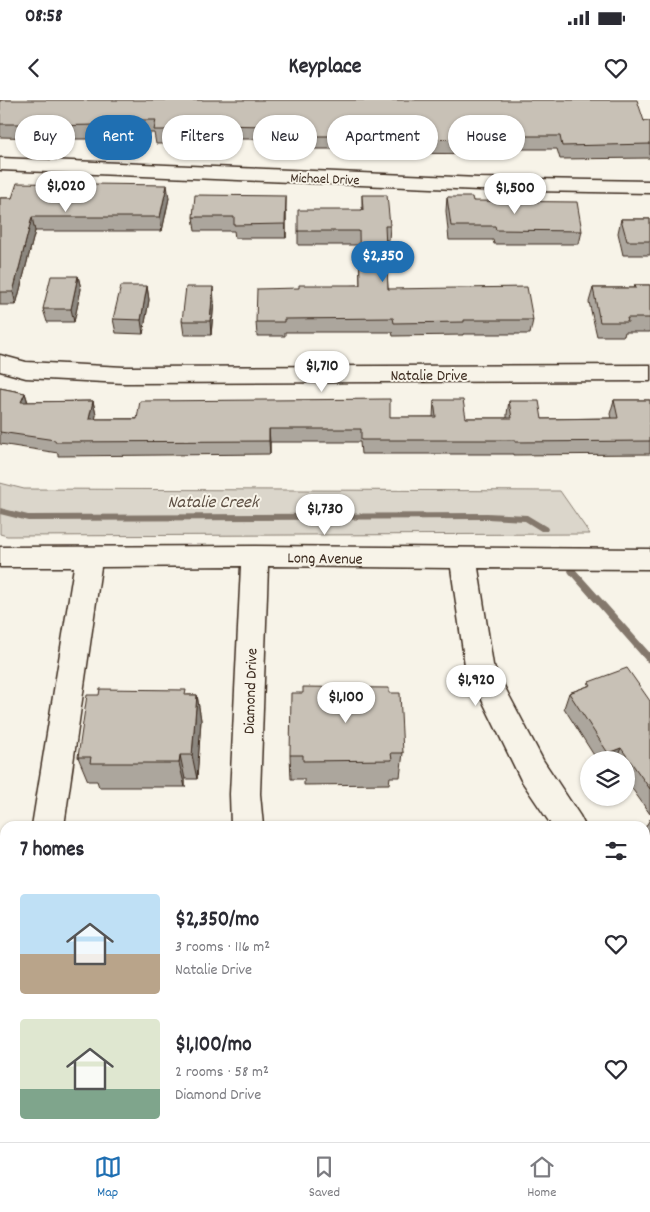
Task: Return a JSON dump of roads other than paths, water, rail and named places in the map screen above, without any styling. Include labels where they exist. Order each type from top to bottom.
[{"type":"street","name":"Michael Drive","points":[[0,164],[479,184],[650,187]]},
{"type":"street","name":"Natalie Drive","points":[[0,363],[26,370],[124,375],[650,373]]},
{"type":"street","name":"Long Avenue","points":[[0,557],[255,556],[650,559]]},
{"type":"street","name":"Diamond Drive","points":[[247,821],[245,794],[255,556]]},
{"type":"street","points":[[49,821],[89,557]]},
{"type":"street","points":[[463,558],[479,665],[532,770],[566,821]]},
{"type":"waterway","name":"Natalie Creek","points":[[0,511],[28,518],[487,516],[527,518],[544,529]]},
{"type":"waterway","name":"Natalie Creek","points":[[572,571],[650,659]]}]
